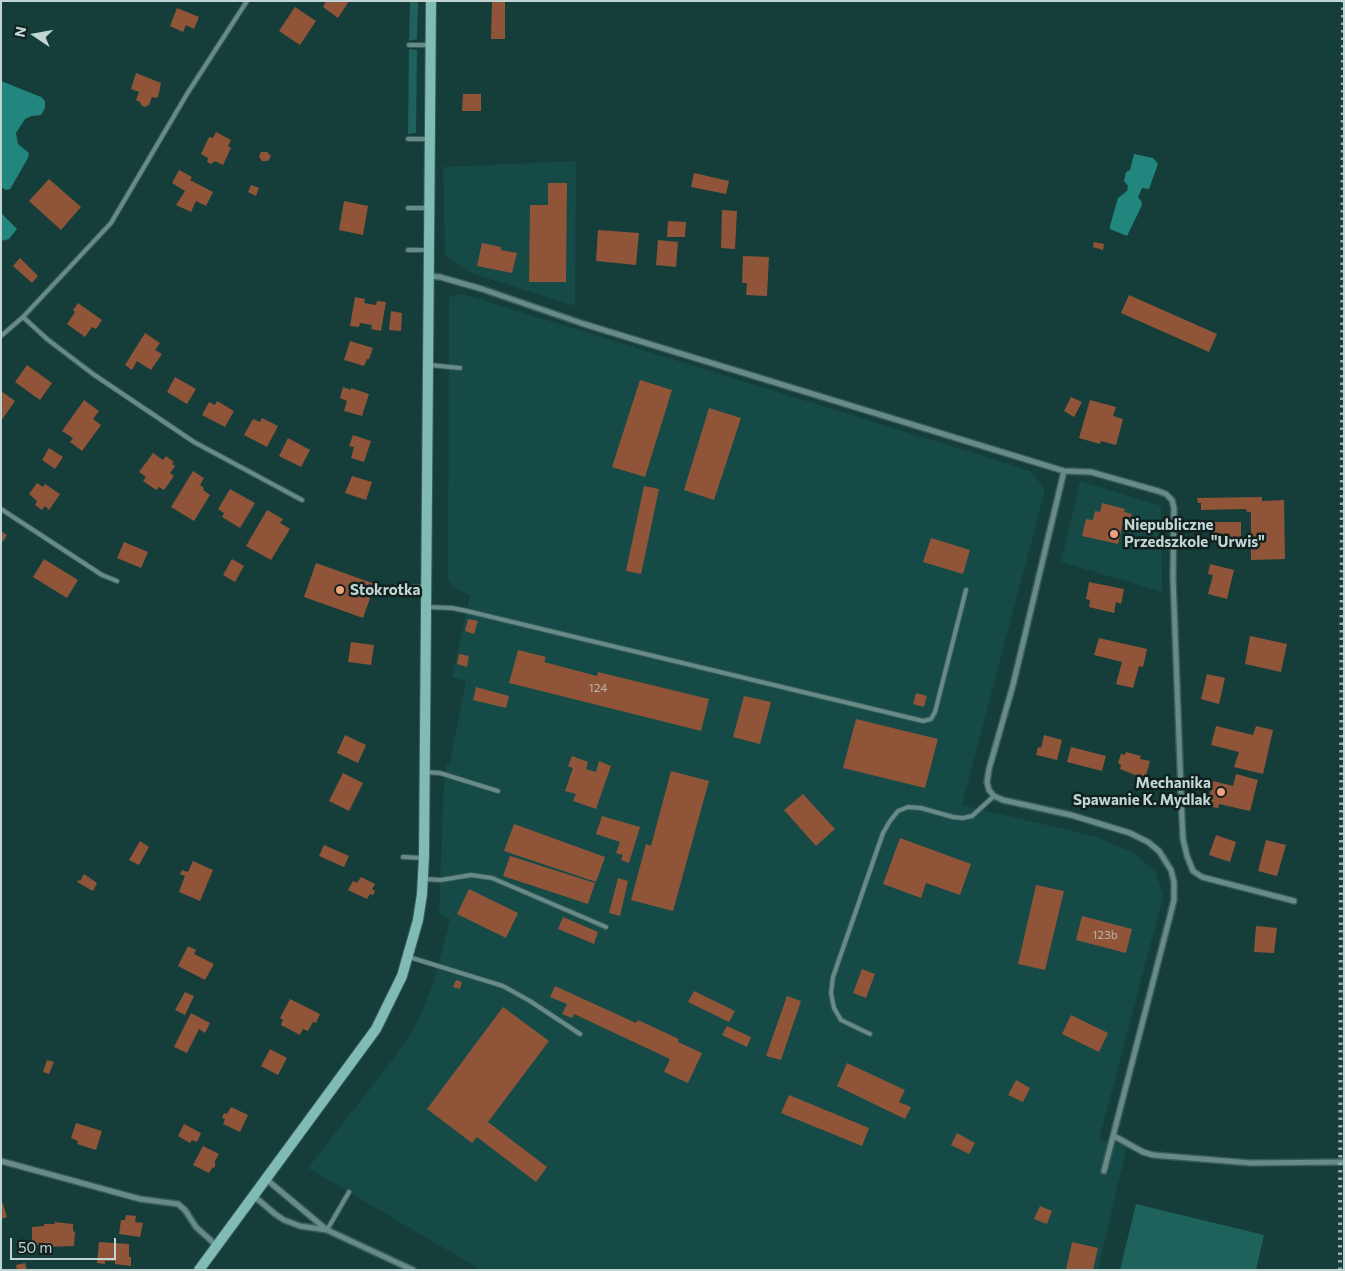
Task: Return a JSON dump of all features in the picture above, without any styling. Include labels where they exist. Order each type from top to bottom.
[{"type":"main road","points":[[199,1270],[376,1029],[396,989],[408,957],[418,920],[424,858],[431,1]]},
{"type":"street","points":[[429,276],[473,286],[594,327],[1064,472],[1091,472],[1158,490],[1166,494],[1172,500],[1174,508],[1174,587],[1183,829],[1187,856],[1193,871],[1202,877],[1294,901]]},
{"type":"street","points":[[1064,472],[1013,685],[987,782],[989,790],[994,796],[1071,815],[1130,833],[1148,842],[1159,851],[1171,870],[1174,882],[1174,900],[1104,1171]]},
{"type":"street","points":[[1114,1136],[1153,1156],[1251,1163],[1344,1162]]},
{"type":"street","points":[[1,1161],[115,1193],[140,1199],[178,1204],[185,1210],[196,1228],[217,1246]]},
{"type":"street","points":[[266,1179],[327,1230],[413,1270]]},
{"type":"street","points":[[254,1196],[284,1220],[300,1226],[327,1230]]},
{"type":"lane","points":[[1,336],[110,223],[187,94],[247,1]]},
{"type":"lane","points":[[409,45],[431,45]]},
{"type":"lane","points":[[408,139],[430,139]]},
{"type":"lane","points":[[408,208],[430,208]]},
{"type":"lane","points":[[408,250],[430,250]]},
{"type":"lane","points":[[22,316],[47,339],[78,362],[194,442],[302,500]]},
{"type":"lane","points":[[429,365],[460,368]]},
{"type":"lane","points":[[1,509],[102,575],[117,581]]},
{"type":"lane","points":[[397,587],[427,587]]},
{"type":"lane","points":[[427,607],[467,611],[924,721],[931,719],[935,712],[966,590]]},
{"type":"lane","points":[[425,772],[440,772],[498,791]]},
{"type":"lane","points":[[870,1034],[841,1020],[834,1008],[831,993],[834,977],[883,833],[898,812],[908,808],[921,808],[963,818],[978,812],[994,796]]},
{"type":"lane","points":[[402,857],[424,858]]},
{"type":"lane","points":[[423,879],[435,880],[471,875],[492,878],[606,927]]},
{"type":"lane","points":[[408,957],[503,986],[530,1000],[580,1034]]},
{"type":"lane","points":[[327,1230],[349,1192]]},
{"type":"shaded area","points":[[410,1],[418,1],[417,39],[409,41]]},
{"type":"shaded area","points":[[409,49],[417,50],[416,133],[408,134]]},
{"type":"shaded area","points":[[1,81],[41,97],[45,101],[45,108],[41,115],[25,119],[16,133],[18,144],[29,153],[10,189],[6,190],[1,187]]},
{"type":"shaded area","points":[[1134,154],[1153,158],[1158,164],[1149,189],[1142,188],[1138,197],[1142,205],[1127,236],[1110,229],[1110,226],[1118,198],[1127,191],[1128,186],[1124,181],[1126,172],[1130,170]]},
{"type":"shaded area","points":[[576,161],[575,306],[471,273],[445,255],[443,167]]},
{"type":"shaded area","points":[[1,213],[17,229],[9,239],[1,241]]},
{"type":"shaded area","points":[[463,294],[1031,471],[1045,490],[962,805],[1097,837],[1134,853],[1156,872],[1163,897],[1099,1140],[1127,1146],[1098,1270],[481,1270],[308,1168],[397,1054],[417,1023],[434,982],[450,919],[439,913],[444,780],[446,765],[449,766],[466,681],[452,677],[470,596],[454,588],[448,580],[449,296]]},
{"type":"shaded area","name":"Niepubliczne Przedszkole \"Urwis\"","points":[[1080,481],[1161,506],[1162,592],[1061,562]]},
{"type":"shaded area","points":[[1136,1204],[1264,1235],[1256,1270],[1120,1270]]},
{"type":"building","points":[[326,1],[349,1],[338,18],[323,7]]},
{"type":"building","points":[[492,1],[505,1],[505,39],[491,39]]},
{"type":"building","points":[[295,7],[316,21],[300,45],[279,31]]},
{"type":"building","points":[[177,8],[199,17],[194,29],[186,25],[183,32],[170,26]]},
{"type":"building","points":[[136,73],[161,83],[158,97],[152,97],[149,105],[145,107],[136,100],[139,92],[131,89]]},
{"type":"building","points":[[463,94],[481,94],[481,111],[462,111]]},
{"type":"building","points":[[216,132],[231,140],[228,146],[231,148],[223,165],[215,161],[211,164],[207,162],[208,158],[201,154],[209,137],[213,138]]},
{"type":"building","points":[[261,152],[267,152],[271,156],[268,161],[262,161],[259,157]]},
{"type":"building","points":[[179,170],[192,177],[190,180],[213,192],[206,206],[196,201],[191,212],[176,205],[185,191],[172,183]]},
{"type":"building","points":[[694,173],[729,181],[726,194],[691,187]]},
{"type":"building","points":[[49,179],[81,207],[61,230],[29,201]]},
{"type":"building","points":[[548,183],[567,183],[566,282],[529,282],[530,205],[548,205]]},
{"type":"building","points":[[251,185],[259,188],[256,196],[248,192]]},
{"type":"building","points":[[344,201],[368,206],[363,235],[339,230]]},
{"type":"building","points":[[722,210],[737,211],[735,249],[721,248]]},
{"type":"building","points":[[668,221],[686,222],[685,237],[667,237]]},
{"type":"building","points":[[598,230],[639,233],[636,265],[596,261]]},
{"type":"building","points":[[658,240],[678,242],[676,267],[656,265]]},
{"type":"building","points":[[1094,242],[1104,244],[1103,250],[1093,247]]},
{"type":"building","points":[[482,243],[501,247],[501,250],[517,253],[512,273],[477,266]]},
{"type":"building","points":[[743,256],[769,257],[767,296],[746,295],[747,283],[742,283]]},
{"type":"building","points":[[20,258],[38,276],[32,283],[13,266]]},
{"type":"building","points":[[1129,295],[1217,334],[1209,352],[1121,313]]},
{"type":"building","points":[[355,297],[365,299],[364,303],[376,305],[377,301],[386,302],[381,331],[371,329],[372,325],[360,323],[359,327],[350,326]]},
{"type":"building","points":[[78,303],[102,320],[96,329],[92,327],[85,337],[67,324],[75,312],[73,310]]},
{"type":"building","points":[[391,311],[402,313],[401,331],[389,330]]},
{"type":"building","points":[[145,333],[160,343],[155,350],[162,354],[151,370],[137,361],[132,370],[125,365]]},
{"type":"building","points":[[350,341],[373,348],[364,366],[344,360]]},
{"type":"building","points":[[27,365],[52,383],[40,400],[15,382]]},
{"type":"building","points":[[175,377],[196,389],[187,404],[167,392]]},
{"type":"building","points":[[640,380],[672,390],[645,477],[612,467]]},
{"type":"building","points":[[343,387],[369,394],[362,416],[344,411],[347,401],[340,398]]},
{"type":"building","points":[[1,391],[15,401],[1,421]]},
{"type":"building","points":[[1071,397],[1082,402],[1074,417],[1064,411]]},
{"type":"building","points":[[84,400],[99,411],[93,419],[101,425],[82,451],[70,442],[73,438],[62,431]]},
{"type":"building","points":[[1090,400],[1116,407],[1113,416],[1123,419],[1116,445],[1101,441],[1100,444],[1079,438]]},
{"type":"building","points":[[217,401],[234,411],[225,427],[202,415],[209,402],[215,405]]},
{"type":"building","points":[[709,408],[741,418],[714,500],[684,490]]},
{"type":"building","points":[[262,418],[278,426],[267,447],[244,435],[253,419],[260,422]]},
{"type":"building","points":[[353,435],[371,441],[364,462],[351,458],[354,447],[349,446]]},
{"type":"building","points":[[288,438],[310,450],[301,467],[279,456]]},
{"type":"building","points":[[49,448],[63,457],[55,469],[42,460]]},
{"type":"building","points":[[153,453],[163,460],[166,456],[174,462],[172,464],[175,466],[170,473],[174,476],[164,490],[159,487],[156,490],[143,481],[146,477],[139,472]]},
{"type":"building","points":[[193,471],[204,478],[200,485],[210,495],[194,521],[171,507]]},
{"type":"building","points":[[352,476],[372,482],[366,500],[345,493]]},
{"type":"building","points":[[37,483],[43,487],[45,484],[60,494],[49,510],[45,506],[42,510],[35,505],[37,501],[29,494]]},
{"type":"building","points":[[644,486],[659,489],[641,574],[626,571]]},
{"type":"building","points":[[230,489],[255,503],[240,528],[222,517],[224,513],[218,509]]},
{"type":"building","points":[[1262,497],[1262,501],[1284,500],[1285,559],[1251,560],[1251,512],[1247,512],[1246,509],[1201,510],[1201,503],[1198,503],[1197,498]]},
{"type":"building","points":[[1102,503],[1125,509],[1124,512],[1132,514],[1130,525],[1123,523],[1118,544],[1082,536],[1086,519],[1093,520],[1095,511],[1100,512]]},
{"type":"building","points":[[267,510],[283,519],[280,523],[290,529],[271,560],[246,546]]},
{"type":"building","points":[[1214,522],[1241,522],[1241,538],[1234,538],[1234,547],[1219,547],[1219,543],[1214,543]]},
{"type":"building","points":[[1,531],[7,535],[1,544]]},
{"type":"building","points":[[931,538],[970,550],[963,574],[923,562]]},
{"type":"building","points":[[124,542],[148,552],[141,568],[117,558]]},
{"type":"building","points":[[44,559],[78,580],[67,598],[33,577]]},
{"type":"building","points":[[232,559],[244,566],[235,582],[223,575]]},
{"type":"building","name":"Stokrotka","points":[[316,563],[375,584],[363,618],[304,597]]},
{"type":"building","points":[[1210,564],[1234,570],[1227,599],[1208,594],[1213,575],[1208,574]]},
{"type":"building","points":[[1089,582],[1124,589],[1121,604],[1116,602],[1114,613],[1089,607],[1090,600],[1086,599]]},
{"type":"building","points":[[468,619],[478,621],[474,634],[465,631]]},
{"type":"building","points":[[1250,636],[1287,644],[1281,672],[1245,664]]},
{"type":"building","points":[[1099,638],[1147,649],[1143,667],[1139,666],[1133,688],[1116,684],[1122,662],[1094,655]]},
{"type":"building","points":[[351,642],[374,645],[371,665],[348,662]]},
{"type":"building","points":[[518,650],[546,657],[544,662],[597,676],[598,672],[709,699],[701,731],[509,683]]},
{"type":"building","points":[[459,654],[469,656],[467,667],[457,664]]},
{"type":"building","points":[[1207,674],[1225,678],[1219,704],[1201,699]]},
{"type":"building","points":[[476,687],[509,696],[506,708],[473,700]]},
{"type":"building","points":[[916,693],[927,696],[924,707],[913,704]]},
{"type":"building","points":[[744,696],[771,702],[760,744],[733,737]]},
{"type":"building","points":[[856,719],[938,739],[925,788],[843,768]]},
{"type":"building","points":[[1216,726],[1253,735],[1256,726],[1273,730],[1263,774],[1234,767],[1239,752],[1211,745]]},
{"type":"building","points":[[345,735],[366,745],[358,763],[337,753]]},
{"type":"building","points":[[1044,735],[1062,740],[1057,760],[1036,755],[1038,747],[1041,748]]},
{"type":"building","points":[[1071,747],[1106,756],[1102,771],[1067,762]]},
{"type":"building","points":[[1126,752],[1141,756],[1140,759],[1150,761],[1145,779],[1120,769],[1121,765],[1118,763],[1121,754],[1125,755]]},
{"type":"building","points":[[572,756],[588,762],[586,769],[596,772],[599,761],[611,766],[596,809],[573,801],[576,794],[565,791],[573,768],[568,766]]},
{"type":"building","points":[[671,771],[709,781],[673,911],[631,900],[646,844],[651,846]]},
{"type":"building","points":[[343,773],[363,783],[349,811],[329,801]]},
{"type":"building","points":[[1236,774],[1258,780],[1250,811],[1219,804],[1218,808],[1211,807],[1213,802],[1208,801],[1213,781],[1233,786]]},
{"type":"building","points":[[803,794],[835,829],[816,846],[784,810]]},
{"type":"building","points":[[602,816],[640,827],[629,863],[621,860],[623,855],[616,853],[620,842],[596,834]]},
{"type":"building","points":[[514,824],[605,857],[596,882],[504,851]]},
{"type":"building","points":[[1216,835],[1236,842],[1230,862],[1209,855]]},
{"type":"building","points":[[900,838],[971,864],[960,895],[926,883],[921,898],[883,884]]},
{"type":"building","points":[[1266,840],[1286,845],[1277,876],[1258,871]]},
{"type":"building","points":[[140,841],[149,847],[139,865],[129,860]]},
{"type":"building","points":[[324,845],[349,856],[344,867],[319,856]]},
{"type":"building","points":[[510,856],[595,883],[588,904],[503,876]]},
{"type":"building","points":[[193,861],[213,870],[200,901],[179,892],[185,876],[180,874],[182,870],[188,872]]},
{"type":"building","points":[[84,874],[97,883],[93,891],[77,882],[78,880],[80,881]]},
{"type":"building","points":[[361,877],[375,884],[372,889],[375,891],[373,895],[370,894],[367,899],[348,890],[353,881],[357,883]]},
{"type":"building","points":[[618,878],[628,881],[620,916],[609,913]]},
{"type":"building","points":[[1036,885],[1064,891],[1045,970],[1018,964]]},
{"type":"building","points":[[469,889],[518,913],[506,938],[457,914]]},
{"type":"building","points":[[1082,916],[1132,929],[1126,953],[1076,940]]},
{"type":"building","points":[[563,917],[598,932],[594,944],[558,929]]},
{"type":"building","points":[[1256,926],[1277,928],[1274,953],[1254,952]]},
{"type":"building","points":[[188,946],[196,950],[194,954],[214,964],[205,980],[178,966]]},
{"type":"building","points":[[862,969],[875,974],[866,998],[853,993]]},
{"type":"building","points":[[456,980],[462,982],[460,989],[453,987]]},
{"type":"building","points":[[555,986],[636,1023],[638,1020],[679,1039],[678,1042],[702,1053],[688,1083],[664,1072],[670,1059],[574,1014],[572,1018],[562,1014],[567,1004],[550,997]]},
{"type":"building","points":[[694,991],[735,1011],[729,1022],[688,1002]]},
{"type":"building","points":[[185,992],[194,996],[185,1015],[175,1010]]},
{"type":"building","points":[[787,996],[801,1001],[781,1060],[766,1056]]},
{"type":"building","points":[[290,999],[320,1014],[316,1023],[313,1022],[308,1031],[303,1029],[300,1035],[281,1025],[283,1020],[280,1018]]},
{"type":"building","points":[[503,1007],[549,1041],[488,1122],[547,1167],[536,1182],[477,1137],[472,1143],[427,1109]]},
{"type":"building","points":[[191,1013],[210,1023],[205,1033],[199,1029],[187,1053],[174,1047]]},
{"type":"building","points":[[1071,1015],[1108,1033],[1099,1052],[1062,1034]]},
{"type":"building","points":[[727,1026],[751,1037],[747,1047],[722,1035]]},
{"type":"building","points":[[270,1049],[287,1058],[278,1075],[261,1066]]},
{"type":"building","points":[[47,1060],[54,1062],[49,1074],[43,1072]]},
{"type":"building","points":[[847,1063],[905,1090],[899,1102],[911,1107],[905,1119],[837,1086]]},
{"type":"building","points":[[1016,1080],[1030,1088],[1023,1102],[1008,1095]]},
{"type":"building","points":[[789,1095],[869,1128],[862,1146],[781,1113]]},
{"type":"building","points":[[231,1107],[248,1115],[240,1132],[223,1124],[225,1119],[222,1118],[224,1113],[227,1114]]},
{"type":"building","points":[[76,1123],[102,1131],[96,1150],[77,1144],[78,1141],[71,1138]]},
{"type":"building","points":[[184,1124],[201,1133],[197,1142],[192,1140],[190,1143],[178,1136]]},
{"type":"building","points":[[957,1133],[975,1143],[969,1154],[951,1145]]},
{"type":"building","points":[[203,1146],[219,1154],[215,1161],[215,1167],[209,1173],[193,1165]]},
{"type":"building","points":[[1,1198],[7,1217],[1,1219]]},
{"type":"building","points":[[1040,1206],[1052,1211],[1047,1224],[1034,1219]]},
{"type":"building","points":[[126,1215],[136,1216],[135,1222],[143,1223],[140,1237],[119,1234],[121,1220],[125,1220]]},
{"type":"building","points":[[54,1222],[73,1224],[73,1231],[75,1232],[74,1246],[45,1247],[45,1245],[32,1245],[32,1227],[55,1224]]},
{"type":"building","points":[[99,1242],[129,1244],[131,1266],[115,1264],[115,1261],[105,1261],[105,1264],[97,1263]]},
{"type":"building","points":[[1072,1242],[1098,1248],[1093,1270],[1066,1270]]},
{"type":"building","points":[[25,1263],[27,1270],[17,1270],[16,1265]]},
{"type":"railway","points":[[1340,1270],[1343,1]]},
{"type":"place","name":"Niepubliczne Przedszkole \"Urwis\"","points":[[1114,534]]},
{"type":"place","name":"Stokrotka","points":[[340,590]]},
{"type":"place","name":"Mechanika Spawanie K. Mydlak","points":[[1221,792]]}]
